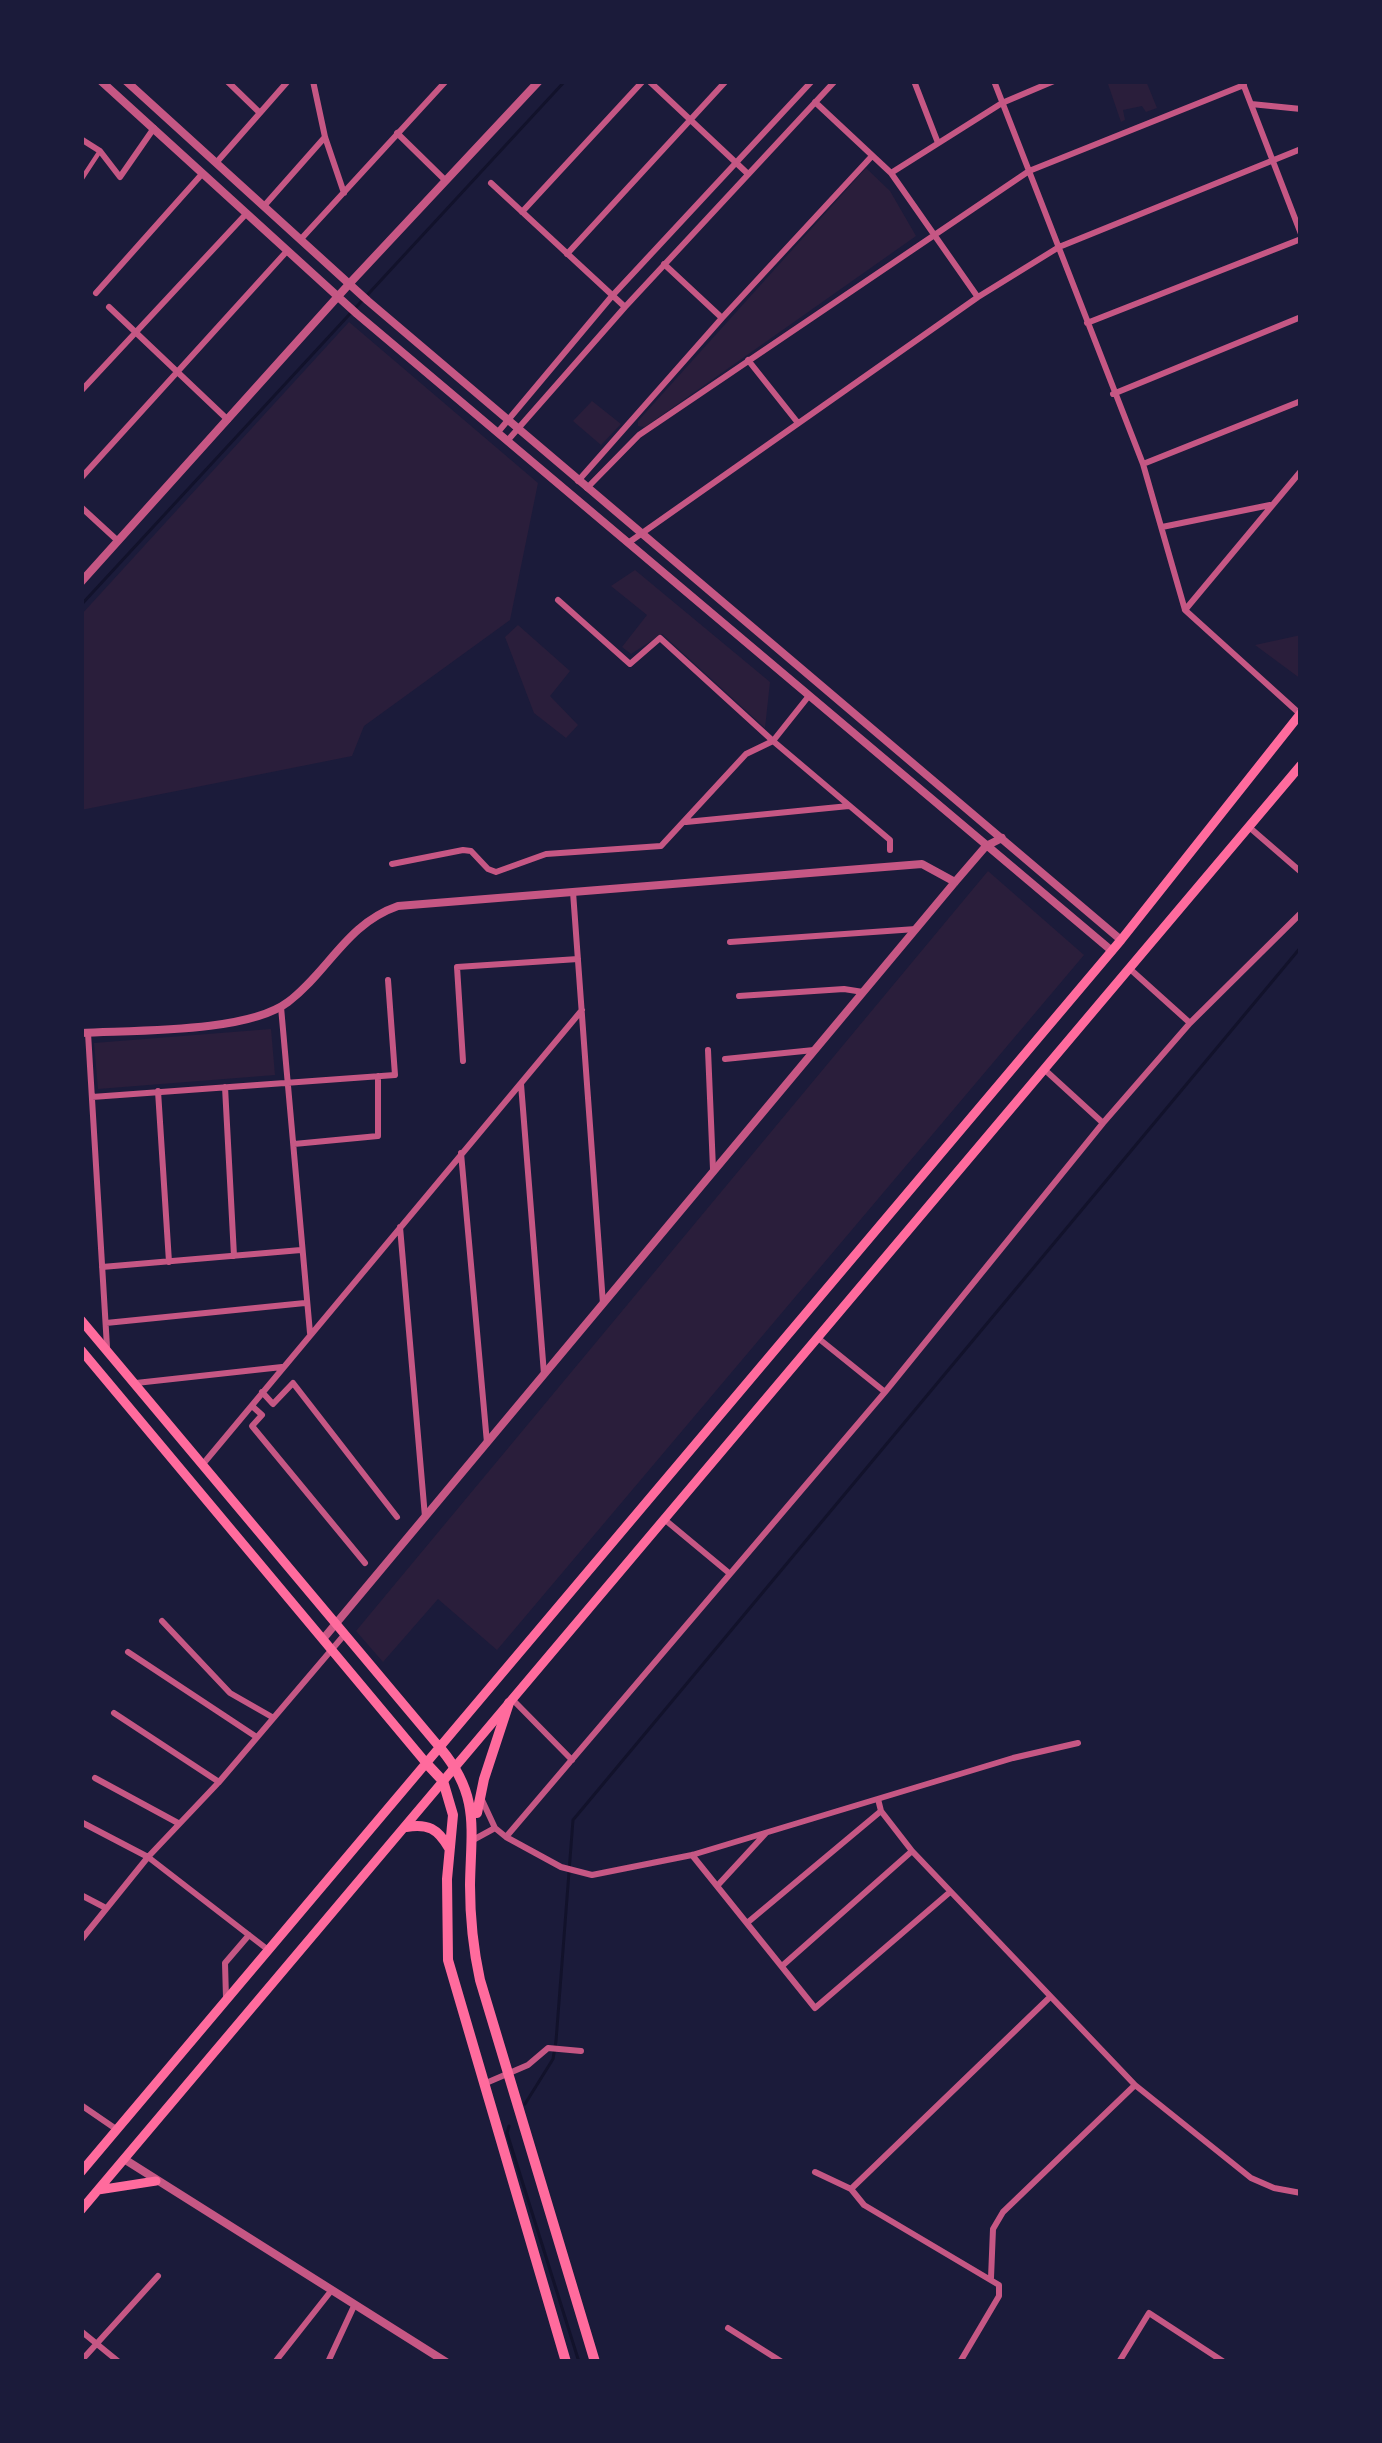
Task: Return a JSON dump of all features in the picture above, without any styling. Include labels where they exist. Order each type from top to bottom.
[{"type":"highway","points":[[511,1701],[479,1794],[470,1881],[471,1938],[506,2076],[596,2362]]},
{"type":"highway","points":[[441,1749],[470,1795],[473,1840]]},
{"type":"highway","points":[[428,1764],[443,1780],[453,1815],[446,1879],[448,1960],[566,2362]]},
{"type":"highway","points":[[406,1827],[433,1828],[449,1848]]},
{"type":"highway","points":[[446,1879],[470,1881]]},
{"type":"main road","points":[[81,2172],[1121,940],[1301,713]]},
{"type":"main road","points":[[81,2210],[1301,765]]},
{"type":"main road","points":[[81,1320],[441,1749]]},
{"type":"main road","points":[[81,1345],[428,1764]]},
{"type":"main road","points":[[255,1558],[269,1544]]},
{"type":"main road","points":[[98,2190],[156,2181]]},
{"type":"street","points":[[101,81],[357,314],[1112,950]]},
{"type":"street","points":[[126,81],[368,301],[1121,940]]},
{"type":"street","points":[[227,81],[260,113]]},
{"type":"street","points":[[216,163],[288,81]]},
{"type":"street","points":[[313,81],[325,137],[345,194]]},
{"type":"street","points":[[301,239],[446,81]]},
{"type":"street","points":[[81,582],[539,81]]},
{"type":"street","points":[[522,212],[646,81],[747,173]]},
{"type":"street","points":[[567,254],[726,81]]},
{"type":"street","points":[[498,432],[612,296],[812,81]]},
{"type":"street","points":[[508,440],[835,81]]},
{"type":"street","points":[[914,81],[938,143]]},
{"type":"street","points":[[994,81],[1143,464],[1185,610],[1301,713]]},
{"type":"street","points":[[891,173],[1002,103],[1054,81]]},
{"type":"street","points":[[583,484],[639,435],[1029,171],[1243,83],[1301,236],[1087,323]]},
{"type":"street","points":[[814,102],[891,173],[978,297]]},
{"type":"street","points":[[1251,104],[1301,109]]},
{"type":"street","points":[[81,139],[100,152],[120,177],[154,128]]},
{"type":"street","points":[[398,134],[446,181]]},
{"type":"street","points":[[264,206],[325,137]]},
{"type":"street","points":[[628,543],[978,297],[1059,248],[1301,149]]},
{"type":"street","points":[[81,180],[100,152]]},
{"type":"street","points":[[583,484],[722,318],[872,156]]},
{"type":"street","points":[[96,293],[202,173]]},
{"type":"street","points":[[491,183],[625,307]]},
{"type":"street","points":[[81,391],[246,214]]},
{"type":"street","points":[[81,478],[287,251]]},
{"type":"street","points":[[664,265],[722,318]]},
{"type":"street","points":[[109,307],[229,422]]},
{"type":"street","points":[[371,326],[382,313]]},
{"type":"street","points":[[1113,394],[1301,317]]},
{"type":"street","points":[[748,360],[798,423]]},
{"type":"street","points":[[1143,464],[1301,401]]},
{"type":"street","points":[[629,425],[639,435]]},
{"type":"street","points":[[1185,610],[1300,476]]},
{"type":"street","points":[[1162,527],[1273,505]]},
{"type":"street","points":[[81,506],[119,541]]},
{"type":"street","points":[[558,600],[630,664],[660,638],[890,840],[890,850]]},
{"type":"street","points":[[392,864],[471,850],[496,872],[546,854],[661,846],[746,754],[772,741],[808,697]]},
{"type":"street","points":[[684,822],[850,806]]},
{"type":"street","points":[[1249,827],[1301,872]]},
{"type":"street","points":[[323,1639],[955,882],[986,846],[1002,838]]},
{"type":"street","points":[[107,1349],[85,1033],[237,1023],[281,1007],[305,988],[354,930],[382,912],[409,904],[922,864],[955,882]]},
{"type":"street","points":[[573,892],[603,1304]]},
{"type":"street","points":[[1072,916],[1081,904]]},
{"type":"street","points":[[506,1838],[886,1392],[1102,1124],[1190,1023],[1301,913]]},
{"type":"street","points":[[730,942],[916,929]]},
{"type":"street","points":[[463,1061],[457,967],[578,959]]},
{"type":"street","points":[[1130,969],[1190,1023]]},
{"type":"street","points":[[92,1097],[395,1075],[388,980]]},
{"type":"street","points":[[739,996],[844,988],[862,992]]},
{"type":"street","points":[[281,1007],[310,1334]]},
{"type":"street","points":[[203,1464],[582,1010]]},
{"type":"street","points":[[708,1050],[713,1169]]},
{"type":"street","points":[[725,1059],[814,1050]]},
{"type":"street","points":[[1045,1070],[1102,1124]]},
{"type":"street","points":[[294,1144],[378,1136],[378,1076]]},
{"type":"street","points":[[521,1081],[544,1374]]},
{"type":"street","points":[[225,1087],[234,1256]]},
{"type":"street","points":[[158,1091],[169,1262]]},
{"type":"street","points":[[461,1152],[487,1443]]},
{"type":"street","points":[[399,1224],[425,1516]]},
{"type":"street","points":[[103,1267],[301,1250]]},
{"type":"street","points":[[106,1323],[306,1303]]},
{"type":"street","points":[[81,1345],[91,1332]]},
{"type":"street","points":[[818,1338],[886,1392]]},
{"type":"street","points":[[136,1383],[282,1367]]},
{"type":"street","points":[[365,1563],[252,1426],[293,1383],[397,1517]]},
{"type":"street","points":[[262,1392],[273,1404]]},
{"type":"street","points":[[251,1405],[262,1415]]},
{"type":"street","points":[[664,1519],[729,1573]]},
{"type":"street","points":[[162,1621],[230,1693],[272,1717]]},
{"type":"street","points":[[81,1940],[178,1822],[219,1782],[345,1634]]},
{"type":"street","points":[[128,1652],[256,1737]]},
{"type":"street","points":[[511,1701],[572,1760]]},
{"type":"street","points":[[114,1713],[219,1782]]},
{"type":"street","points":[[479,1794],[495,1828],[506,1838],[561,1868],[592,1875],[692,1855],[1013,1758],[1078,1743]]},
{"type":"street","points":[[95,1778],[178,1822]]},
{"type":"street","points":[[878,1799],[881,1811],[912,1851],[1135,2085],[1251,2178],[1301,2194]]},
{"type":"street","points":[[747,1923],[881,1811]]},
{"type":"street","points":[[81,1822],[148,1857],[267,1949]]},
{"type":"street","points":[[473,1840],[495,1828]]},
{"type":"street","points":[[717,1886],[769,1831]]},
{"type":"street","points":[[782,1966],[912,1851]]},
{"type":"street","points":[[692,1855],[815,2008],[950,1892]]},
{"type":"street","points":[[81,1895],[104,1908]]},
{"type":"street","points":[[226,1997],[225,1964],[249,1936]]},
{"type":"street","points":[[851,2189],[1049,1998]]},
{"type":"street","points":[[482,2084],[528,2066],[548,2048],[581,2051]]},
{"type":"street","points":[[992,2278],[992,2229],[1003,2212],[1135,2085]]},
{"type":"street","points":[[81,2105],[116,2128]]},
{"type":"street","points":[[124,2159],[446,2362]]},
{"type":"street","points":[[814,2172],[851,2189],[864,2205],[999,2285],[999,2296],[960,2362]]},
{"type":"street","points":[[81,2361],[158,2276]]},
{"type":"street","points":[[275,2362],[331,2291]]},
{"type":"street","points":[[328,2362],[354,2306]]},
{"type":"street","points":[[1119,2362],[1149,2313],[1223,2362]]},
{"type":"street","points":[[728,2328],[782,2362]]},
{"type":"street","points":[[81,2331],[119,2362]]},
{"type":"street","points":[[420,2362],[425,2351]]},
{"type":"shaded area","points":[[1107,81],[1146,81],[1157,108],[1123,110],[1125,120],[1121,122]]},
{"type":"shaded area","points":[[866,168],[890,191],[916,236],[645,427],[638,426],[638,421]]},
{"type":"shaded area","points":[[349,322],[538,483],[510,620],[364,726],[352,756],[81,810],[81,615]]},
{"type":"shaded area","points":[[592,401],[621,424],[601,445],[573,421]]},
{"type":"shaded area","points":[[635,570],[770,682],[765,728],[662,634],[631,654],[622,647],[647,615],[611,586]]},
{"type":"shaded area","points":[[518,625],[570,671],[550,696],[578,725],[566,738],[534,713],[505,637]]},
{"type":"shaded area","points":[[1301,635],[1301,679],[1255,645]]},
{"type":"shaded area","points":[[988,871],[1084,955],[497,1650],[438,1599],[383,1662],[356,1631]]},
{"type":"shaded area","points":[[271,1029],[275,1075],[98,1089],[94,1043]]},
{"type":"waterway","points":[[81,605],[565,81]]},
{"type":"waterway","points":[[525,2104],[553,2059],[573,1820],[1301,947]]},
{"type":"waterway","points":[[509,2126],[507,2133],[579,2362]]}]
